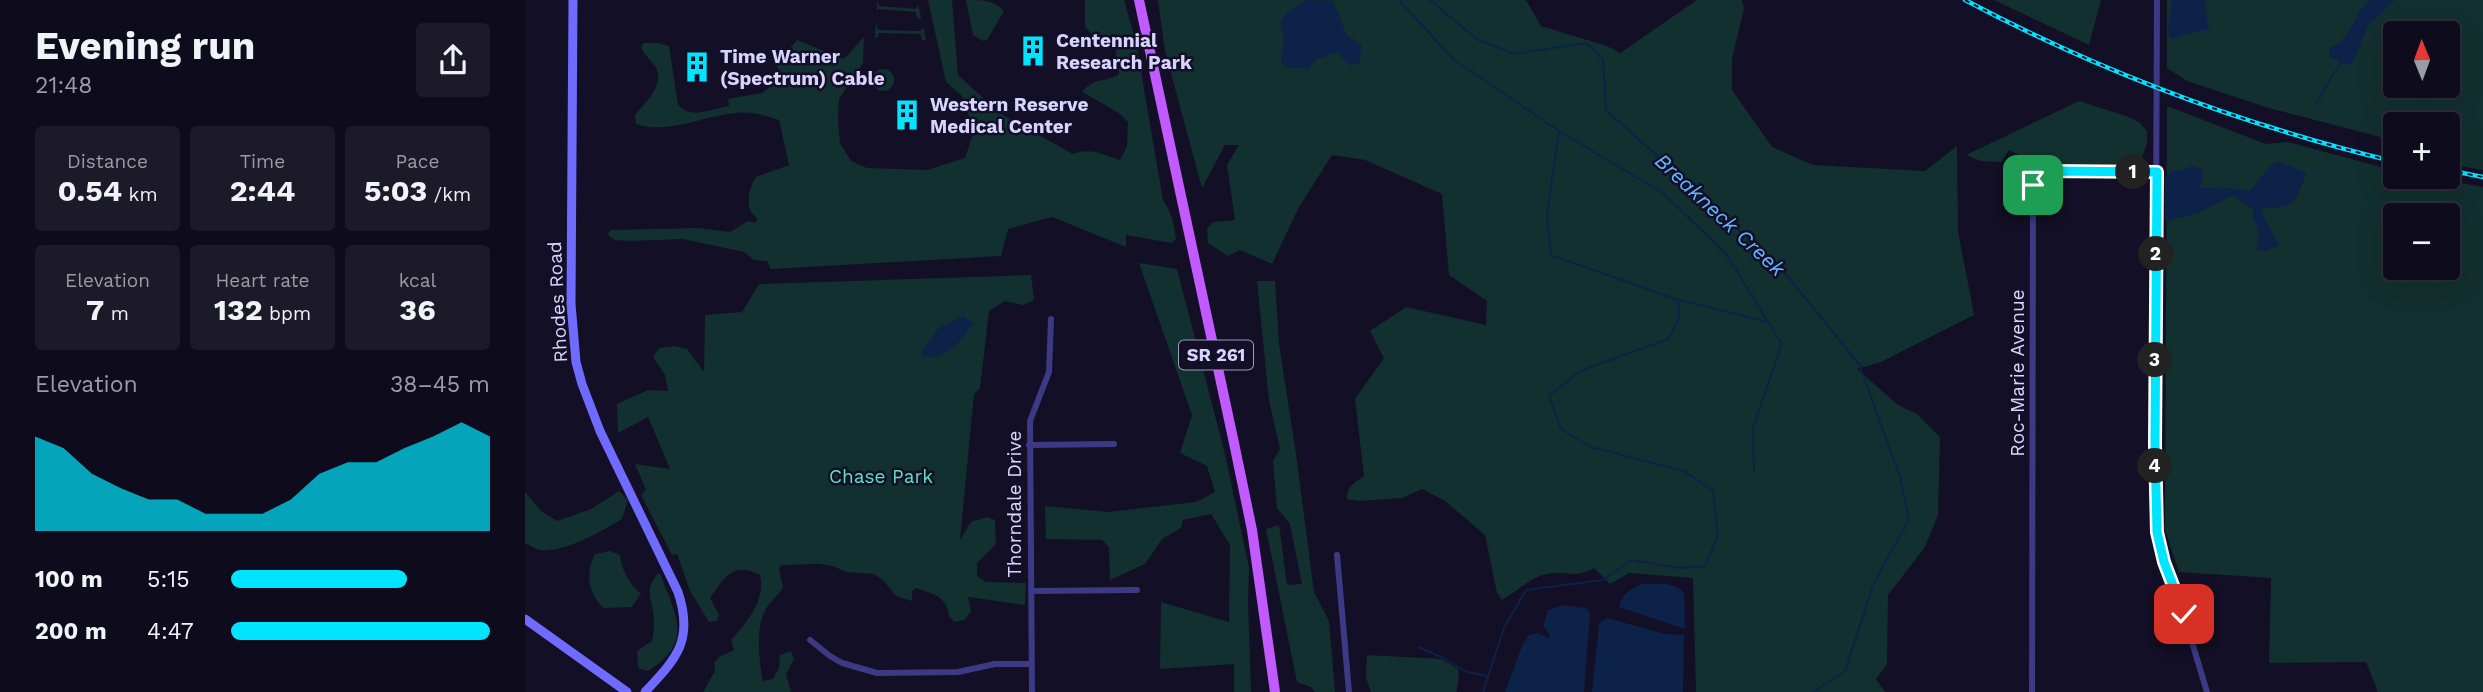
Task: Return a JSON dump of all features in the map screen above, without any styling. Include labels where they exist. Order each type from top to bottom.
[{"type":"main road","name":"SR 261","points":[[1139,0],[1252,530],[1275,692]]},
{"type":"street","name":"Rhodes Road","points":[[573,0],[571,304],[576,362],[596,422],[684,609],[685,626],[680,650],[674,661],[645,692]]},
{"type":"street","points":[[2157,0],[2157,532],[2164,562],[2207,692]]},
{"type":"street","name":"Roc-Marie Avenue","points":[[2032,692],[2033,185],[2039,175],[2049,171],[2157,172]]},
{"type":"street","name":"Thorndale Drive","points":[[1032,692],[1029,445],[1031,414],[1049,372],[1051,319]]},
{"type":"street","points":[[1029,445],[1114,444]]},
{"type":"street","points":[[1337,555],[1349,692]]},
{"type":"street","points":[[1031,591],[1137,590]]},
{"type":"street","points":[[525,619],[627,692]]},
{"type":"street","points":[[810,640],[842,663],[877,673],[958,672],[995,664],[1032,664]]},
{"type":"green space","points":[[877,0],[879,6],[916,9],[918,4],[921,18],[917,19],[916,12],[878,9],[877,15]]},
{"type":"green space","points":[[928,0],[952,0],[958,75],[1001,114],[1073,154],[1091,152],[1120,160],[1127,146],[1128,122],[1119,113],[1082,92],[1091,84],[1119,74],[1115,46],[1106,35],[1094,36],[1085,27],[1085,0],[1124,0],[1136,42],[1163,200],[1169,209],[1176,239],[1172,243],[1126,235],[1126,247],[1052,217],[1008,229],[1001,256],[771,269],[767,261],[754,260],[744,252],[683,239],[631,241],[615,240],[608,235],[610,230],[698,228],[730,232],[748,221],[756,223],[757,218],[749,205],[753,182],[756,177],[789,165],[779,120],[768,117],[741,113],[672,126],[648,127],[636,124],[635,115],[652,95],[658,76],[656,67],[641,47],[644,43],[669,46],[678,104],[695,113],[729,106],[728,99],[762,93],[781,78],[776,64],[797,40],[844,59],[864,37],[863,63],[839,99],[840,143],[851,161],[867,168],[927,170],[965,158],[974,131],[962,96],[946,82]]},
{"type":"green space","points":[[966,0],[992,3],[1004,11],[987,40],[983,41],[973,35]]},
{"type":"green space","points":[[1158,0],[1526,0],[1541,26],[1607,46],[1620,53],[1697,0],[1742,0],[1744,8],[1732,59],[1732,90],[1772,147],[1813,165],[1925,171],[1957,146],[1958,231],[1974,315],[1881,362],[1857,369],[1898,405],[1917,414],[1940,437],[1938,515],[1925,547],[1888,595],[1887,664],[1876,679],[1885,692],[1696,692],[1693,578],[1629,573],[1610,584],[1594,568],[1581,573],[1540,576],[1502,600],[1497,593],[1485,535],[1445,501],[1422,489],[1402,498],[1359,501],[1347,499],[1350,488],[1364,476],[1355,399],[1384,358],[1370,331],[1406,307],[1486,325],[1487,301],[1449,275],[1442,194],[1365,160],[1332,155],[1299,207],[1272,264],[1240,250],[1228,256],[1208,243],[1207,229],[1213,222],[1235,220],[1227,165],[1239,145],[1225,145],[1202,188],[1165,51]]},
{"type":"green space","points":[[1994,0],[2101,0],[2089,45]]},
{"type":"green space","points":[[2167,0],[2483,0],[2483,170],[2460,166],[2460,112],[2383,112],[2383,138],[2269,108],[2187,81],[2167,68]]},
{"type":"green space","points":[[876,23],[878,30],[921,31],[923,26],[926,40],[922,40],[921,34],[878,33],[875,38]]},
{"type":"green space","points":[[883,69],[891,72],[894,80],[891,88],[883,91],[875,88],[872,80],[875,72]]},
{"type":"green space","points":[[2079,101],[2139,122],[2147,131],[2147,143],[2139,166],[2024,167],[2019,155],[2009,150],[2001,162],[1981,161],[1966,155]]},
{"type":"green space","points":[[2167,106],[2266,144],[2288,142],[2383,168],[2383,189],[2460,189],[2460,183],[2483,187],[2483,692],[2378,692],[2366,662],[2269,663],[2271,578],[2179,572],[2165,530]]},
{"type":"green space","points":[[1139,263],[1177,269],[1225,454],[1249,568],[1251,692],[1234,692],[1234,664],[1160,669],[1161,602],[1229,622],[1230,545],[1211,514],[1183,520],[1181,528],[1162,539],[1145,564],[1110,580],[1109,547],[1102,540],[1046,539],[1045,506],[1108,512],[1196,502],[1215,492],[1207,466],[1180,453],[1192,415]]},
{"type":"green space","name":"Chase Park","points":[[1031,275],[1034,300],[1023,305],[1005,301],[989,311],[980,388],[974,394],[960,540],[971,522],[987,517],[995,520],[996,544],[977,563],[977,576],[986,582],[1026,583],[1025,605],[968,597],[971,611],[965,620],[955,622],[939,597],[916,588],[912,591],[912,601],[896,596],[883,580],[874,574],[846,572],[819,564],[781,565],[779,569],[783,587],[763,616],[759,654],[763,681],[773,679],[779,668],[780,655],[791,651],[794,659],[786,674],[791,692],[703,692],[715,671],[714,663],[719,657],[734,650],[731,640],[758,602],[760,575],[743,570],[731,573],[725,578],[710,598],[719,615],[717,621],[709,622],[690,591],[677,554],[672,555],[641,495],[646,490],[635,464],[670,469],[648,417],[618,433],[617,404],[648,390],[668,391],[665,375],[653,357],[659,348],[675,346],[687,349],[704,372],[705,315],[742,312],[759,284]]},
{"type":"green space","points":[[1257,281],[1275,281],[1279,344],[1314,592],[1329,621],[1335,692],[1315,692],[1311,687],[1297,682],[1266,529],[1279,525],[1287,585],[1302,584],[1290,524],[1277,508],[1273,461],[1280,449],[1269,401]]},
{"type":"green space","points":[[619,491],[628,500],[622,519],[604,529],[572,545],[550,550],[538,549],[525,543],[525,492],[541,511],[557,521],[591,509]]},
{"type":"green space","points":[[610,551],[620,555],[627,576],[641,593],[632,607],[603,608],[591,589],[589,576],[595,554]]},
{"type":"green space","points":[[658,573],[675,615],[676,638],[672,649],[663,660],[648,671],[638,668],[637,651],[652,641],[654,619],[650,588]]},
{"type":"green space","points":[[1367,655],[1441,659],[1458,669],[1456,692],[1371,692],[1366,678]]},
{"type":"water","points":[[1306,0],[1333,1],[1347,35],[1362,46],[1359,64],[1349,65],[1337,52],[1317,59],[1309,69],[1285,67],[1281,62],[1284,38],[1280,23],[1287,13]]},
{"type":"water","points":[[2172,0],[2204,0],[2208,29],[2170,39],[2168,28]]},
{"type":"water","points":[[2369,0],[2395,0],[2368,25],[2352,64],[2346,65],[2329,56],[2329,49],[2348,33]]},
{"type":"water","points":[[2277,161],[2307,173],[2292,202],[2281,207],[2262,208],[2265,220],[2279,245],[2265,251],[2256,250],[2259,233],[2252,218],[2254,210],[2233,195],[2199,213],[2165,221],[2165,175],[2193,166],[2201,169],[2203,174],[2200,189],[2249,191]]},
{"type":"water","points":[[963,316],[973,324],[958,343],[939,356],[923,356],[922,351],[939,328]]},
{"type":"water","points":[[1643,584],[1670,585],[1684,593],[1685,629],[1619,607],[1627,592]]},
{"type":"water","points":[[1564,605],[1586,608],[1590,614],[1584,692],[1505,692],[1522,646],[1529,635],[1538,633],[1548,638],[1550,635],[1543,626],[1548,610]]},
{"type":"water","points":[[1607,618],[1665,634],[1684,635],[1683,692],[1592,692],[1599,624]]},
{"type":"waterway","points":[[1399,0],[1453,59],[1559,131],[1547,215],[1551,255],[1678,300],[1679,319],[1668,339],[1580,371],[1549,396],[1561,429],[1591,447],[1684,471],[1713,491],[1718,536],[1705,566],[1679,568],[1631,560],[1603,580],[1526,590],[1504,628],[1483,692]]},
{"type":"waterway","name":"Breakneck Creek","points":[[1430,0],[1478,40],[1515,54],[1586,43],[1603,59],[1606,110],[1780,267],[1859,364],[1900,477],[1909,519],[1874,583],[1845,671],[1813,692]]},
{"type":"waterway","points":[[2316,103],[2341,62]]},
{"type":"waterway","points":[[1559,131],[1663,193],[1727,255],[1768,322]]},
{"type":"waterway","points":[[1680,300],[1768,322],[1782,344],[1753,427],[1754,473]]},
{"type":"waterway","points":[[1418,647],[1464,671],[1487,676]]},
{"type":"railway","points":[[1965,0],[2069,51],[2175,94],[2284,132],[2383,159]]},
{"type":"railway","points":[[2460,172],[2483,177]]},
{"type":"place","name":"Centennial Research Park","points":[[1033,51]]},
{"type":"place","name":"Time Warner (Spectrum) Cable","points":[[697,67]]},
{"type":"place","name":"Western Reserve Medical Center","points":[[907,115]]},
{"type":"route","points":[[2033,185],[2039,175],[2049,171],[2157,172],[2155,507],[2158,541],[2184,614]]}]
